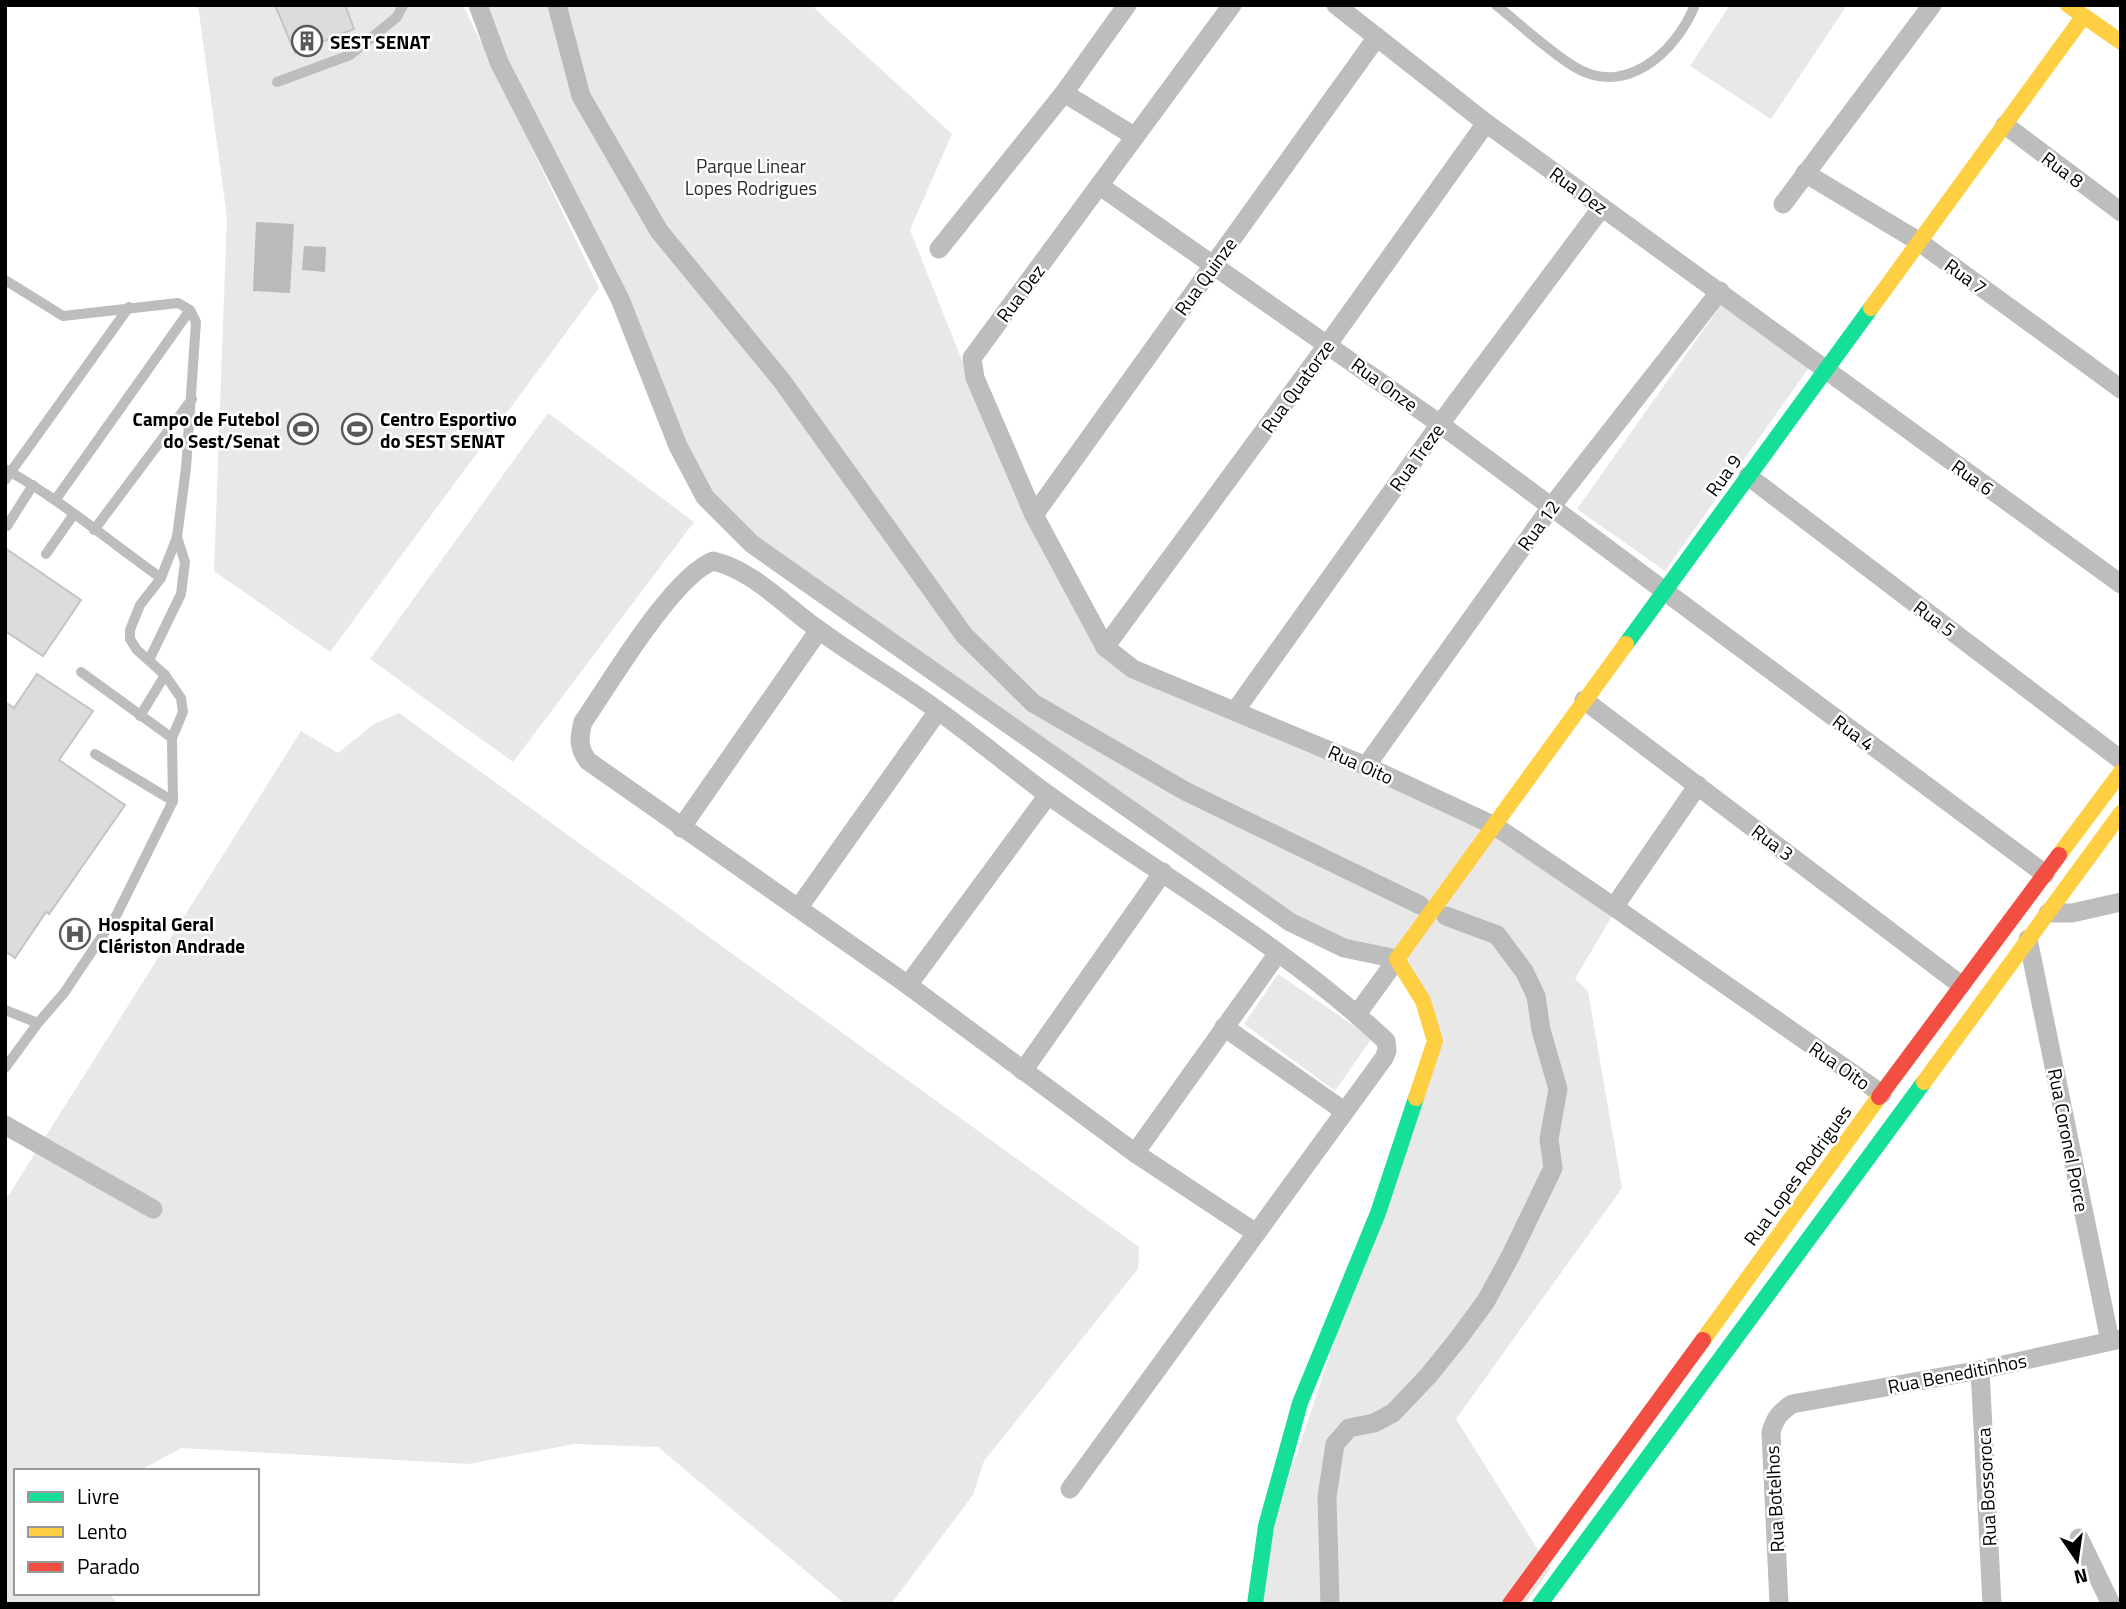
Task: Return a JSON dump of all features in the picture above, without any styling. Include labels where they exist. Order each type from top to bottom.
[{"type":"street","points":[[478,5],[499,62],[620,299],[678,446],[705,497],[752,544],[1290,922],[1344,948],[1397,959],[1423,1001],[1436,1041],[1378,1213],[1300,1403],[1266,1526],[1255,1604]]},
{"type":"street","points":[[939,249],[1063,93],[1127,5]]},
{"type":"street","name":"Rua Dez","points":[[982,344],[1232,5]]},
{"type":"street","name":"Rua Dez","points":[[1336,5],[1486,123],[1720,291],[1826,371]]},
{"type":"street","points":[[1783,204],[1931,5]]},
{"type":"street","points":[[2068,5],[2120,39]]},
{"type":"street","name":"Rua 9","points":[[1397,959],[2083,17]]},
{"type":"street","name":"Rua Quinze","points":[[1034,515],[1377,37]]},
{"type":"street","points":[[1063,93],[1134,136]]},
{"type":"street","name":"Rua Quatorze","points":[[1105,647],[1328,344],[1486,123]]},
{"type":"street","name":"Rua 8","points":[[2005,125],[2121,212]]},
{"type":"street","name":"Rua 7","points":[[1805,173],[1918,241],[2121,389]]},
{"type":"street","name":"Rua Onze","points":[[1100,186],[1440,424],[1664,591]]},
{"type":"street","name":"Rua Treze","points":[[1235,710],[1440,424],[1602,207]]},
{"type":"street","name":"Rua 12","points":[[1366,766],[1551,506],[1720,291]]},
{"type":"street","name":"Rua Oito","points":[[982,344],[972,358],[975,378],[1034,515],[1105,647],[1133,669],[1366,766],[1494,827],[1614,907],[1882,1094]]},
{"type":"street","name":"Rua 6","points":[[1826,371],[2121,584]]},
{"type":"street","name":"Rua 5","points":[[1748,475],[2121,760]]},
{"type":"street","points":[[1070,1489],[1384,1058],[1387,1051],[1386,1041],[1357,1014],[1278,953],[1048,795],[938,710],[819,631],[744,573],[713,561],[702,565],[658,612],[583,722],[579,743],[582,754],[597,769],[908,985],[1135,1153],[1256,1233]]},
{"type":"street","name":"Rua 4","points":[[1664,591],[2045,874]]},
{"type":"street","points":[[681,828],[819,631]]},
{"type":"street","name":"Rua 3","points":[[1584,700],[1961,985]]},
{"type":"street","points":[[799,907],[938,710]]},
{"type":"street","name":"Rua Lopes Rodrigues","points":[[1510,1604],[1961,985],[2121,772]]},
{"type":"street","points":[[1614,907],[1698,785]]},
{"type":"street","points":[[908,985],[1048,795]]},
{"type":"street","points":[[1539,1604],[2121,813]]},
{"type":"street","points":[[1023,1071],[1163,872]]},
{"type":"street","points":[[2048,913],[2072,912],[2121,902]]},
{"type":"street","name":"Rua Coronel Porce","points":[[2028,940],[2115,1340]]},
{"type":"street","points":[[1135,1153],[1278,953]]},
{"type":"street","points":[[1357,1014],[1397,959]]},
{"type":"street","points":[[1940,1015],[1962,1029]]},
{"type":"street","points":[[1224,1027],[1345,1111]]},
{"type":"street","points":[[5,1125],[153,1209]]},
{"type":"street","points":[[1783,1230],[1803,1245]]},
{"type":"street","name":"Rua Beneditinhos","points":[[1792,1404],[1980,1370],[2115,1340]]},
{"type":"street","name":"Rua Bossoroca","points":[[1980,1370],[1992,1604]]},
{"type":"street","name":"Rua Botelhos","points":[[1779,1604],[1770,1432],[1781,1411],[1792,1404]]},
{"type":"street","points":[[2079,1538],[2111,1604]]},
{"type":"lane","points":[[277,82],[350,55],[397,17],[403,5]]},
{"type":"lane","points":[[1496,5],[1574,67],[1609,78],[1648,66],[1662,55],[1684,29],[1695,5]]},
{"type":"lane","points":[[5,280],[63,316],[178,303],[190,310],[196,322],[192,399],[177,537],[161,578],[140,605],[130,630],[137,650],[165,675],[181,698],[183,712],[172,738],[173,801],[117,914],[64,993],[5,1068]]},
{"type":"lane","points":[[129,307],[7,474],[56,499],[161,578]]},
{"type":"lane","points":[[56,499],[190,310]]},
{"type":"lane","points":[[94,530],[192,399]]},
{"type":"lane","points":[[7,526],[33,485]]},
{"type":"lane","points":[[46,554],[74,514]]},
{"type":"lane","points":[[149,660],[181,594],[186,562],[177,537]]},
{"type":"lane","points":[[81,672],[172,738]]},
{"type":"lane","points":[[140,716],[165,675]]},
{"type":"lane","points":[[95,754],[173,801]]},
{"type":"lane","points":[[5,1010],[38,1023]]},
{"type":"green space","name":"Centro Esportivo do SEST SENAT","points":[[198,5],[463,5],[599,288],[330,652],[214,571],[227,217]]},
{"type":"green space","name":"Parque Linear Lopes Rodrigues","points":[[481,5],[813,5],[952,134],[910,230],[965,368],[1103,647],[1368,763],[1619,904],[1575,979],[1588,991],[1622,1188],[1456,1419],[1550,1569],[1525,1604],[1247,1604],[1433,1044],[1405,974],[1345,952],[752,542],[706,494]]},
{"type":"green space","points":[[1730,5],[1847,5],[1771,119],[1690,66]]},
{"type":"green space","points":[[1721,305],[1810,366],[1665,571],[1577,509]]},
{"type":"green space","points":[[548,413],[694,522],[513,762],[370,659]]},
{"type":"green space","points":[[399,713],[1139,1247],[1138,1269],[984,1461],[973,1495],[891,1604],[845,1604],[658,1447],[574,1444],[468,1464],[181,1448],[143,1469],[14,1469],[14,1595],[111,1595],[117,1604],[5,1604],[5,1201],[301,731],[338,753],[374,724]]},
{"type":"green space","points":[[1278,974],[1372,1038],[1335,1091],[1244,1024]]},
{"type":"shaded area","points":[[256,222],[294,224],[290,293],[253,291]]},
{"type":"shaded area","points":[[304,246],[326,247],[325,272],[302,270]]},
{"type":"building","name":"SEST SENAT","points":[[275,5],[345,5],[354,29],[295,53]]},
{"type":"building","points":[[5,548],[81,600],[43,656],[5,631]]},
{"type":"building","name":"Hospital Geral Clériston Andrade","points":[[37,674],[93,711],[59,760],[125,805],[15,958],[5,951],[5,702],[14,708]]},
{"type":"waterway","points":[[557,5],[581,96],[659,231],[782,381],[964,635],[1033,703],[1185,791],[1420,905]]},
{"type":"waterway","points":[[1330,1604],[1327,1497],[1335,1444],[1349,1428],[1374,1423],[1393,1413],[1458,1339],[1486,1301],[1553,1168],[1549,1139],[1558,1089],[1541,1030],[1536,996],[1524,971],[1497,935],[1446,916]]},
{"type":"traffic: fast","points":[[1626,644],[1871,308]]},
{"type":"traffic: fast","points":[[1540,1604],[1924,1082]]},
{"type":"traffic: fast","points":[[1255,1604],[1266,1526],[1300,1403],[1378,1213],[1416,1098]]},
{"type":"traffic: slow","points":[[2068,5],[2121,42]]},
{"type":"traffic: slow","points":[[1871,308],[2083,17]]},
{"type":"traffic: slow","points":[[1416,1098],[1435,1041],[1423,1001],[1397,959],[1626,644]]},
{"type":"traffic: slow","points":[[2059,855],[2121,772]]},
{"type":"traffic: slow","points":[[1924,1082],[2121,813]]},
{"type":"traffic: slow","points":[[1703,1340],[1879,1097]]},
{"type":"traffic: jam","points":[[1879,1097],[2059,855]]},
{"type":"traffic: jam","points":[[1510,1604],[1703,1340]]},
{"type":"place","name":"SEST SENAT","points":[[307,41]]},
{"type":"place","name":"Campo de Futebol do Sest/Senat","points":[[303,429]]},
{"type":"place","name":"Centro Esportivo do SEST SENAT","points":[[357,429]]},
{"type":"place","name":"Hospital Geral Clériston Andrade","points":[[75,934]]}]
